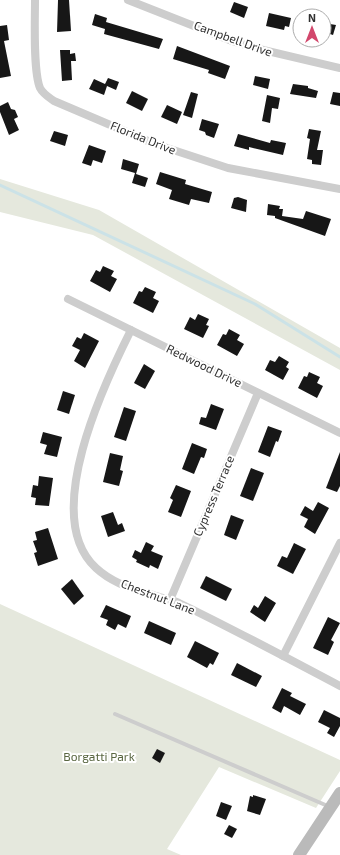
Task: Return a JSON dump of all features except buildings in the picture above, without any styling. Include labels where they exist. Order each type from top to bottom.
[{"type":"street","name":"Florida Drive","points":[[35,0],[37,70],[40,87],[43,92],[52,99],[156,144],[215,164],[258,175],[340,189]]},
{"type":"street","name":"Campbell Drive","points":[[128,0],[238,43],[277,55],[340,68]]},
{"type":"street","name":"Redwood Drive","points":[[68,299],[340,433]]},
{"type":"street","name":"Chestnut Lane","points":[[131,330],[104,386],[90,426],[76,486],[73,504],[74,525],[77,538],[84,553],[102,572],[132,589],[170,600],[340,686]]},
{"type":"street","name":"Cypress Terrace","points":[[170,600],[258,393]]},
{"type":"street","points":[[283,656],[340,543]]},
{"type":"street","points":[[299,855],[340,793]]},
{"type":"lane","points":[[115,714],[330,807]]},
{"type":"green space","points":[[0,179],[99,210],[340,348],[340,370],[93,235],[0,212]]},
{"type":"green space","name":"Borgatti Park","points":[[0,604],[340,760],[340,771],[316,808],[219,767],[167,849],[181,855],[0,855]]},
{"type":"waterway","points":[[0,185],[255,304],[340,357]]}]
